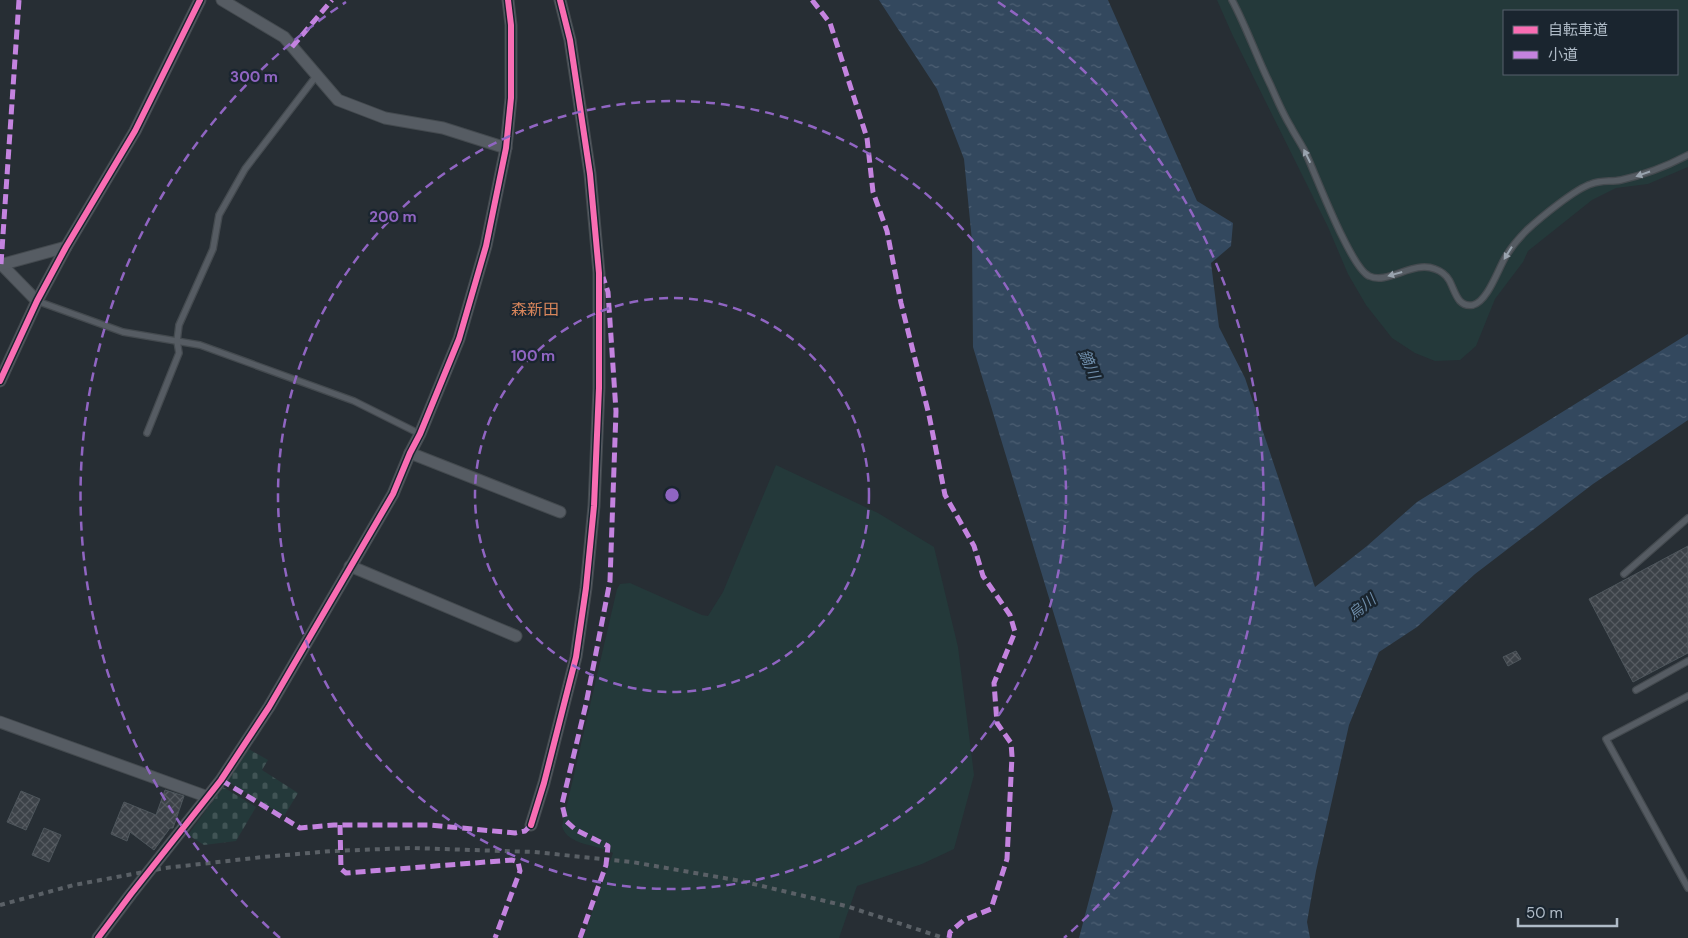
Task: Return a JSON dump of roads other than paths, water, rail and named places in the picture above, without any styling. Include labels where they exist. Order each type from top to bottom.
[{"type":"street","points":[[0,381],[37,301],[66,247],[135,131],[200,0]]},
{"type":"street","points":[[222,0],[284,37],[338,100],[385,118],[443,128],[506,148]]},
{"type":"street","points":[[98,938],[130,894],[208,797],[269,708],[393,494],[420,434],[459,339],[486,246],[506,148],[511,98],[511,25],[508,0]]},
{"type":"street","points":[[531,825],[544,783],[576,658],[585,598],[594,506],[599,388],[599,273],[590,184],[570,40],[560,0]]},
{"type":"street","points":[[0,264],[66,247]]},
{"type":"street","points":[[0,264],[37,301]]},
{"type":"street","points":[[410,453],[560,512]]},
{"type":"street","points":[[350,566],[516,636]]},
{"type":"street","points":[[0,722],[208,797]]},
{"type":"lane","points":[[1232,0],[1290,126],[1306,154],[1347,245],[1359,268],[1368,276],[1379,278],[1418,267],[1433,268],[1449,279],[1460,302],[1465,305],[1473,305],[1485,296],[1506,256],[1529,228],[1578,191],[1591,184],[1633,178],[1688,155]]},
{"type":"lane","points":[[147,433],[179,354],[177,341],[179,325],[213,249],[219,215],[245,169],[317,75]]},
{"type":"lane","points":[[37,301],[123,332],[200,345],[354,401],[420,434]]},
{"type":"lane","points":[[1624,574],[1688,518]]},
{"type":"lane","points":[[1636,690],[1688,662]]},
{"type":"lane","points":[[1688,696],[1606,739],[1688,888]]},
{"type":"water","points":[[879,0],[1108,0],[1197,201],[1233,223],[1231,246],[1211,263],[1219,327],[1245,378],[1315,587],[1367,546],[1417,502],[1688,334],[1688,420],[1593,484],[1475,574],[1417,627],[1379,652],[1349,725],[1316,871],[1307,922],[1310,938],[1079,938],[1113,809],[973,347],[972,241],[964,159],[937,89]]},
{"type":"railway","points":[[0,905],[74,885],[165,868],[263,857],[332,851],[411,848],[534,852],[632,862],[741,881],[846,906],[944,938]]},
{"type":"district","name":"森新田","points":[[535,309]]},
{"type":"water label","name":"鏑川","points":[[1089,364]]},
{"type":"water label","name":"烏川","points":[[1362,607]]}]
